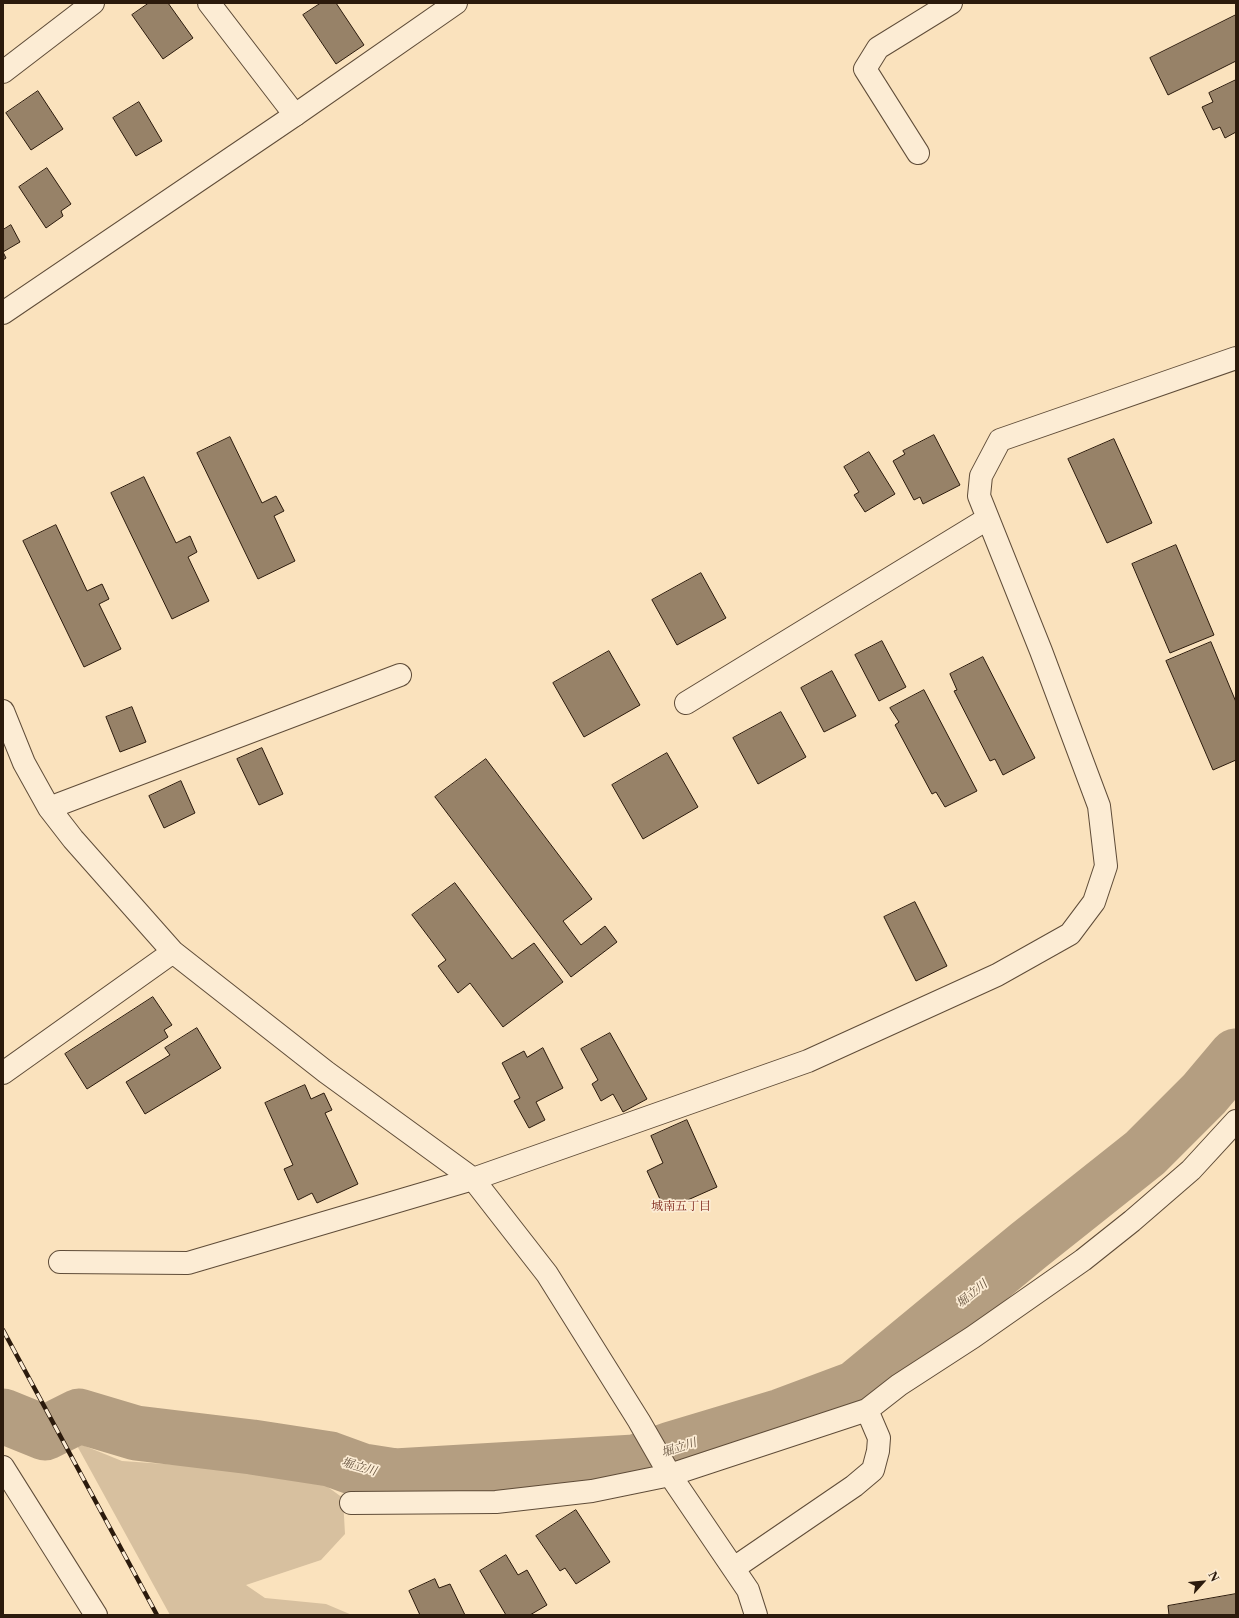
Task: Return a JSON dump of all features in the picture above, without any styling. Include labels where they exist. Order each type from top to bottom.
[{"type":"street","points":[[3,72],[93,3]]},
{"type":"street","points":[[209,3],[295,115]]},
{"type":"street","points":[[3,313],[295,115],[456,3]]},
{"type":"street","points":[[918,152],[865,69],[878,48],[951,3]]},
{"type":"street","points":[[60,1262],[188,1263],[474,1179],[808,1061],[997,975],[1070,934],[1094,902],[1106,866],[1100,806],[1041,651],[987,519],[979,496],[981,476],[1000,440],[1236,358]]},
{"type":"street","points":[[686,703],[987,519]]},
{"type":"street","points":[[49,808],[400,675]]},
{"type":"street","points":[[5,720],[24,763],[49,808],[72,839],[173,952],[326,1072],[474,1179],[547,1274],[639,1421],[667,1470],[748,1590],[756,1615]]},
{"type":"street","points":[[3,1073],[173,952]]},
{"type":"street","points":[[351,1503],[496,1502],[592,1491],[867,1410],[899,1385],[973,1337],[1083,1260],[1132,1221],[1191,1170],[1236,1121]]},
{"type":"street","points":[[734,1568],[854,1486],[873,1470],[878,1451],[879,1438],[867,1410]]},
{"type":"street","points":[[3,1467],[96,1615]]},
{"type":"shaded area","points":[[75,1442],[122,1461],[223,1468],[303,1469],[343,1498],[345,1534],[321,1560],[246,1585],[265,1598],[326,1604],[352,1615],[170,1615]]},
{"type":"building","points":[[149,3],[168,3],[193,38],[163,59],[132,15]]},
{"type":"building","points":[[321,3],[336,3],[364,45],[336,64],[303,15]]},
{"type":"building","points":[[1236,15],[1236,61],[1168,95],[1150,58]]},
{"type":"building","points":[[1236,80],[1236,132],[1225,138],[1220,127],[1213,130],[1202,107],[1213,102],[1209,93]]},
{"type":"building","points":[[38,91],[63,129],[31,150],[6,113]]},
{"type":"building","points":[[139,102],[162,141],[136,156],[113,118]]},
{"type":"building","points":[[47,168],[71,204],[61,211],[63,216],[46,228],[19,187]]},
{"type":"building","points":[[11,225],[20,242],[3,252],[3,230]]},
{"type":"building","points":[[3,252],[6,258],[3,260]]},
{"type":"building","points":[[934,435],[960,485],[923,504],[920,497],[914,500],[893,461],[905,454],[903,451]]},
{"type":"building","points":[[230,437],[262,503],[276,496],[284,511],[274,516],[295,561],[258,579],[197,453]]},
{"type":"building","points":[[1114,439],[1152,523],[1107,543],[1068,459]]},
{"type":"building","points":[[869,452],[895,494],[865,512],[854,495],[859,492],[844,467]]},
{"type":"building","points":[[144,477],[176,543],[190,536],[197,552],[188,557],[209,601],[172,619],[111,493]]},
{"type":"building","points":[[56,525],[87,591],[102,584],[109,599],[99,604],[121,649],[84,667],[23,541]]},
{"type":"building","points":[[1176,545],[1214,635],[1170,653],[1132,564]]},
{"type":"building","points":[[701,573],[726,618],[677,645],[652,600]]},
{"type":"building","points":[[882,641],[906,687],[879,701],[855,655]]},
{"type":"building","points":[[1211,642],[1236,702],[1236,760],[1213,770],[1166,661]]},
{"type":"building","points":[[609,651],[640,705],[584,737],[553,683]]},
{"type":"building","points":[[983,657],[1035,758],[1003,775],[995,759],[990,761],[954,691],[957,690],[950,674]]},
{"type":"building","points":[[832,671],[856,716],[824,732],[801,688]]},
{"type":"building","points":[[924,690],[977,791],[945,807],[936,792],[932,794],[895,725],[899,722],[890,708]]},
{"type":"building","points":[[132,707],[146,742],[120,752],[106,717]]},
{"type":"building","points":[[781,712],[806,757],[758,784],[733,738]]},
{"type":"building","points":[[262,748],[283,794],[259,805],[237,759]]},
{"type":"building","points":[[667,753],[698,807],[643,839],[612,785]]},
{"type":"building","points":[[486,759],[592,899],[563,921],[581,945],[605,926],[617,942],[571,977],[435,797]]},
{"type":"building","points":[[181,781],[195,813],[164,828],[149,796]]},
{"type":"building","points":[[455,883],[512,959],[534,943],[563,982],[503,1027],[470,983],[458,993],[438,966],[446,960],[412,915]]},
{"type":"building","points":[[915,902],[947,966],[916,981],[884,917]]},
{"type":"building","points":[[153,997],[172,1025],[164,1030],[168,1037],[87,1089],[65,1054]]},
{"type":"building","points":[[197,1028],[221,1068],[145,1114],[126,1082],[170,1055],[165,1048]]},
{"type":"building","points":[[610,1033],[647,1099],[623,1112],[613,1094],[601,1101],[592,1084],[598,1080],[581,1049]]},
{"type":"building","points":[[543,1048],[563,1088],[536,1102],[545,1120],[529,1128],[514,1101],[520,1098],[502,1063],[524,1051],[527,1057]]},
{"type":"building","points":[[305,1085],[311,1099],[324,1093],[332,1110],[325,1113],[358,1184],[317,1203],[312,1193],[298,1200],[284,1169],[293,1165],[265,1103]]},
{"type":"building","points":[[687,1120],[717,1187],[665,1210],[647,1171],[663,1163],[651,1136]]},
{"type":"building","points":[[576,1510],[610,1562],[576,1584],[565,1568],[560,1571],[536,1536]]},
{"type":"building","points":[[506,1555],[518,1575],[527,1570],[547,1605],[530,1615],[506,1615],[480,1571]]},
{"type":"building","points":[[435,1579],[439,1588],[450,1584],[465,1615],[420,1615],[409,1591]]},
{"type":"building","points":[[1236,1594],[1236,1615],[1169,1615],[1168,1606]]},
{"type":"waterway","name":"堀立川","points":[[3,1416],[45,1433],[79,1416],[136,1433],[252,1447],[330,1459],[363,1471],[395,1476],[635,1462],[671,1449],[781,1416],[856,1388],[1028,1246],[1145,1153],[1204,1094],[1236,1056]]},
{"type":"railway","points":[[3,1330],[157,1615]]},
{"type":"district","name":"城南五丁目","points":[[681,1207]]}]
